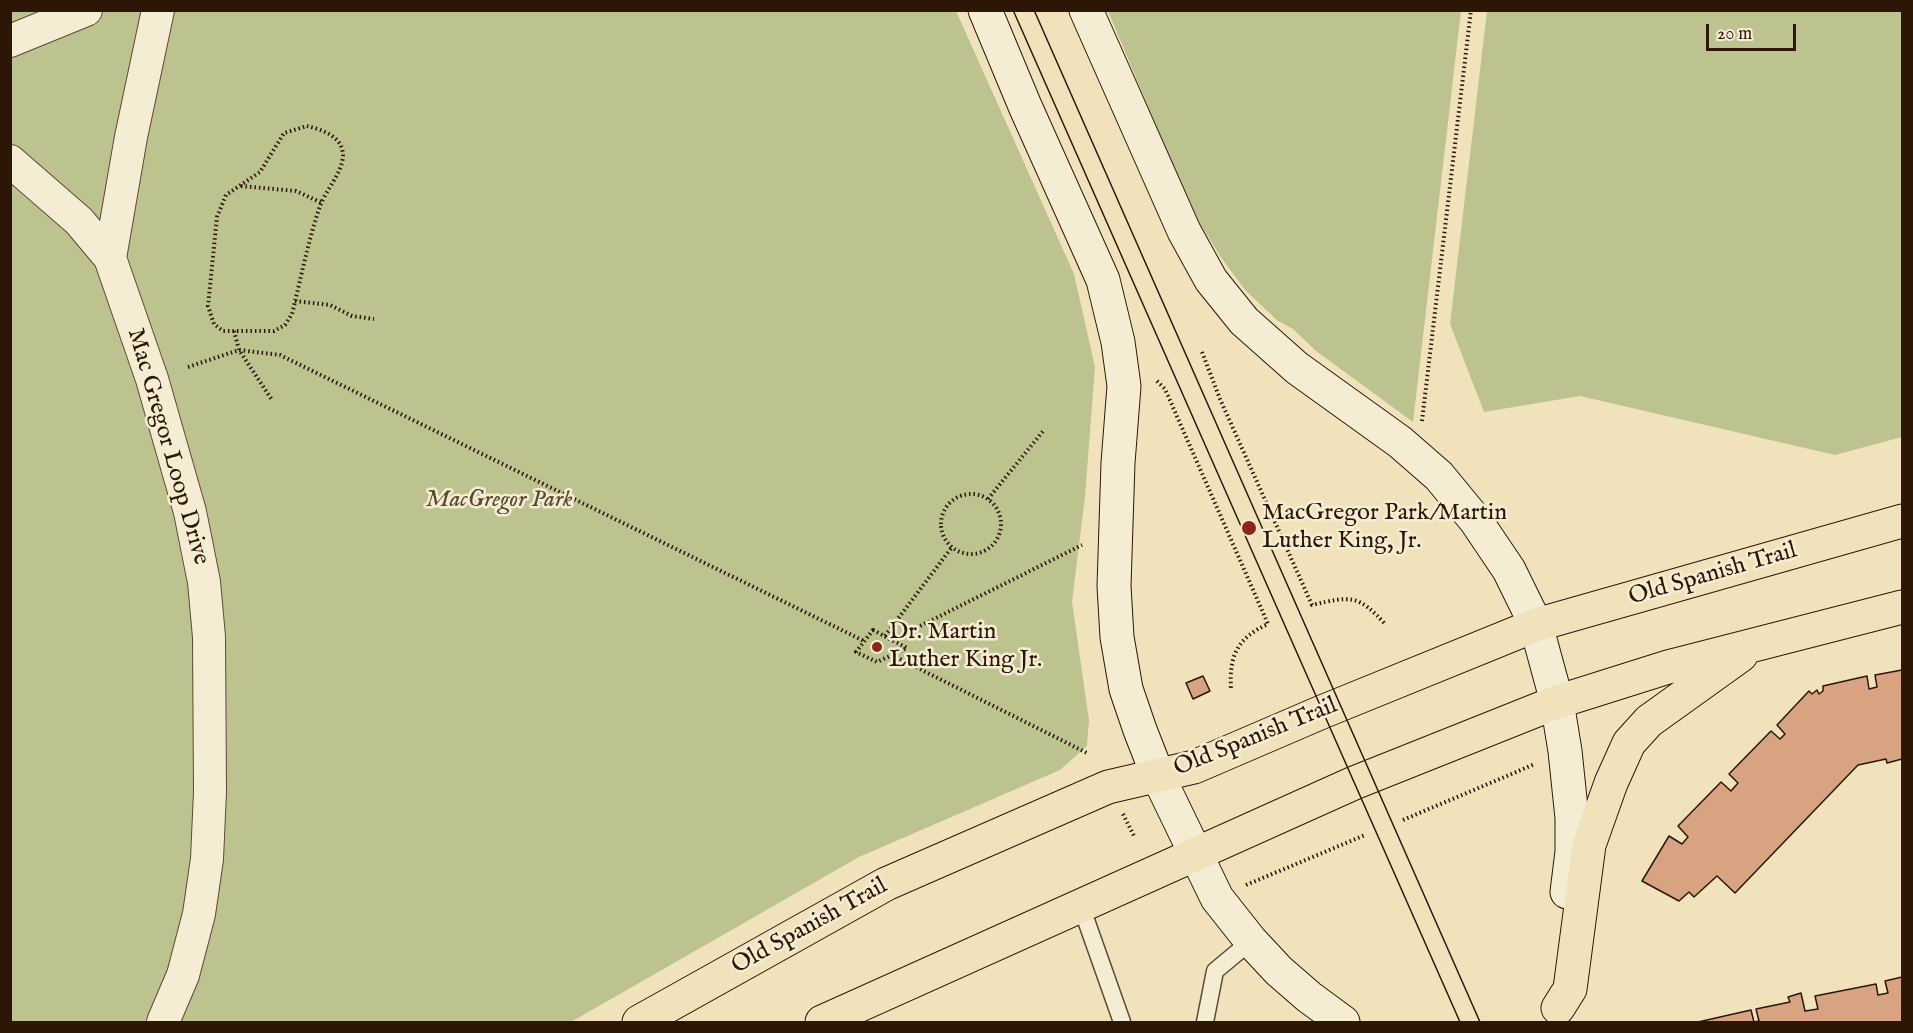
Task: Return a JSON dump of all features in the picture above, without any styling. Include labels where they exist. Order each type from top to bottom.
[{"type":"main road","points":[[985,10],[1025,106],[1103,279],[1118,342],[1124,386],[1118,463],[1114,586],[1118,637],[1126,689],[1158,776],[1217,898],[1251,941],[1286,978],[1343,1023]]},
{"type":"main road","points":[[1086,10],[1184,231],[1211,279],[1244,321],[1297,368],[1400,442],[1439,476],[1476,521],[1509,570],[1536,625],[1557,702],[1568,774],[1572,841],[1558,1015]]},
{"type":"main road","name":"Old Spanish Trail","points":[[639,1023],[886,884],[1108,787],[1194,766],[1536,625],[1902,521]]},
{"type":"main road","points":[[822,1023],[1372,776],[1557,702],[1668,668],[1902,607]]},
{"type":"main road","points":[[1558,1015],[1570,988],[1588,845],[1629,743],[1650,721],[1756,644]]},
{"type":"street","points":[[10,41],[86,10]]},
{"type":"street","points":[[110,258],[131,137],[158,10]]},
{"type":"street","name":"Mac Gregor Loop Drive","points":[[10,161],[45,189],[79,221],[110,258],[152,379],[190,512],[204,582],[209,637],[210,792],[207,859],[199,914],[183,975],[163,1023]]},
{"type":"lane","points":[[1081,906],[1122,1023]]},
{"type":"lane","points":[[1205,1023],[1215,971],[1251,941]]},
{"type":"path","points":[[1421,431],[1470,10]]},
{"type":"path","points":[[307,126],[325,131],[338,141],[343,155],[322,203],[311,235],[292,314],[285,325],[274,331],[223,331],[214,324],[208,306],[218,217],[226,195],[260,172],[284,133],[307,126]]},
{"type":"path","points":[[240,186],[296,191],[322,203]]},
{"type":"path","points":[[295,301],[330,305],[352,316],[374,319]]},
{"type":"path","points":[[234,331],[240,350],[272,400]]},
{"type":"path","points":[[188,367],[240,350],[280,355],[864,641]]},
{"type":"path","points":[[1202,352],[1220,399],[1312,604],[1336,598],[1356,601],[1370,607],[1386,625]]},
{"type":"path","points":[[1157,381],[1165,389],[1268,624],[1249,635],[1235,652],[1230,675],[1231,689]]},
{"type":"path","points":[[988,499],[1044,430]]},
{"type":"path","points":[[968,494],[988,499],[995,506],[1001,523],[995,542],[979,552],[960,552],[952,547],[941,530],[944,510],[950,502],[958,496],[968,494]]},
{"type":"path","points":[[892,640],[1082,545]]},
{"type":"path","points":[[885,636],[952,547]]},
{"type":"path","points":[[873,630],[907,648],[877,662],[856,652],[864,641],[873,630]]},
{"type":"path","points":[[892,655],[1089,754]]},
{"type":"path","points":[[1402,820],[1540,762]]},
{"type":"path","points":[[1121,811],[1134,836]]},
{"type":"path","points":[[1237,889],[1365,835]]},
{"type":"green space","name":"MacGregor Park","points":[[10,11],[956,11],[1074,274],[1095,367],[1085,496],[1072,602],[1089,720],[1087,746],[1060,770],[859,857],[571,1022],[11,1022]]},
{"type":"green space","points":[[1108,11],[1461,11],[1413,422],[1316,351],[1293,329],[1278,321],[1245,290],[1220,256],[1195,215]]},
{"type":"green space","points":[[1487,11],[1902,11],[1902,437],[1835,455],[1580,396],[1484,412],[1450,324]]},
{"type":"building","points":[[1902,670],[1902,759],[1887,763],[1886,759],[1858,765],[1735,893],[1717,876],[1694,897],[1689,892],[1679,901],[1642,881],[1669,836],[1682,844],[1688,837],[1678,826],[1721,782],[1731,791],[1738,783],[1729,774],[1771,731],[1780,739],[1785,734],[1777,725],[1809,691],[1812,694],[1817,690],[1819,694],[1823,691],[1823,686],[1867,676],[1869,689],[1877,687],[1875,675]]},
{"type":"building","points":[[1203,676],[1210,691],[1193,699],[1186,683]]},
{"type":"building","points":[[1902,977],[1902,1022],[1754,1022],[1759,1021],[1756,1009],[1790,1002],[1788,997],[1801,993],[1805,1011],[1818,1009],[1815,996],[1876,984],[1878,995],[1888,993],[1885,981]]},
{"type":"building","points":[[1751,1010],[1754,1022],[1698,1022]]},
{"type":"tram line","points":[[1013,10],[1460,1022]]},
{"type":"tram line","points":[[1034,10],[1480,1022]]},
{"type":"place","name":"MacGregor Park/Martin Luther King, Jr.","points":[[1249,528]]},
{"type":"place","name":"Dr. Martin Luther King Jr.","points":[[877,647]]}]
